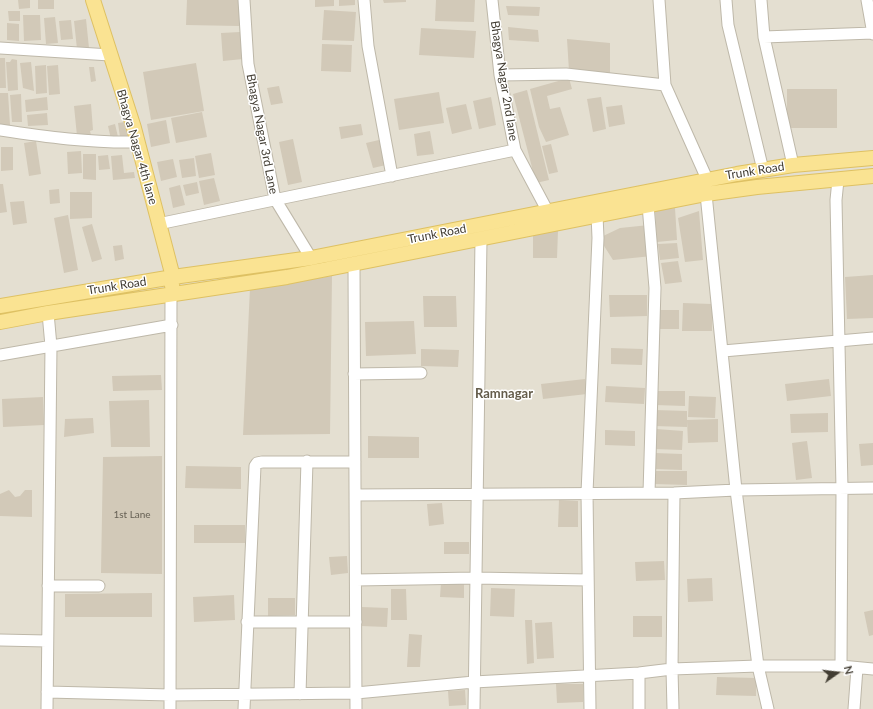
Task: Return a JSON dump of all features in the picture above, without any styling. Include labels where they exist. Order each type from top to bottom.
[{"type":"main road","name":"Bhagya Nagar 4th lane","points":[[93,0],[138,142],[158,224],[173,277],[171,295]]},
{"type":"main road","name":"Trunk Road","points":[[0,306],[173,277],[311,258],[707,179],[793,165],[873,158]]},
{"type":"main road","points":[[0,322],[48,313],[171,295],[354,265],[706,194],[757,187],[873,176]]},
{"type":"street","name":"Bhagya Nagar 3rd Lane","points":[[244,0],[248,64],[275,200],[311,258]]},
{"type":"street","points":[[364,0],[368,46],[392,176]]},
{"type":"street","name":"Bhagya Nagar 2nd lane","points":[[492,0],[500,75],[515,150],[547,210],[549,226]]},
{"type":"street","points":[[659,0],[665,85],[707,179]]},
{"type":"street","points":[[726,0],[728,25],[763,170]]},
{"type":"street","points":[[761,0],[764,37],[793,165]]},
{"type":"street","points":[[764,37],[873,33],[867,0]]},
{"type":"street","points":[[0,48],[110,55]]},
{"type":"street","points":[[500,75],[566,74],[665,85]]},
{"type":"street","points":[[0,130],[63,140],[100,143],[138,142]]},
{"type":"street","points":[[158,224],[515,150]]},
{"type":"street","points":[[838,180],[836,200],[842,489],[841,666]]},
{"type":"street","points":[[706,194],[736,490],[758,666],[768,709]]},
{"type":"street","points":[[648,205],[655,288],[649,493]]},
{"type":"street","points":[[590,709],[587,493],[598,238],[597,215]]},
{"type":"street","points":[[474,709],[476,494],[481,240]]},
{"type":"street","points":[[354,265],[356,709]]},
{"type":"street","points":[[170,709],[171,295]]},
{"type":"street","points":[[47,709],[51,346],[48,313]]},
{"type":"street","points":[[0,356],[172,325]]},
{"type":"street","points":[[723,351],[873,338]]},
{"type":"street","points":[[354,374],[421,373]]},
{"type":"street","points":[[300,694],[307,461]]},
{"type":"street","points":[[244,709],[255,466],[257,463],[262,462],[355,462]]},
{"type":"street","points":[[355,495],[674,493],[736,490],[873,488]]},
{"type":"street","points":[[673,709],[674,493]]},
{"type":"street","points":[[356,580],[475,578],[588,580]]},
{"type":"street","points":[[48,586],[99,586]]},
{"type":"street","points":[[247,622],[356,622]]},
{"type":"street","points":[[0,640],[48,641]]},
{"type":"street","points":[[47,692],[170,695],[356,693],[474,682],[672,669],[758,666],[841,666],[873,669]]},
{"type":"street","points":[[854,709],[857,668]]},
{"type":"street","points":[[639,672],[639,709]]},
{"type":"shaded area","points":[[0,0],[873,0],[873,709],[0,709]]},
{"type":"building","points":[[18,0],[30,0],[30,8],[19,9]]},
{"type":"building","points":[[38,0],[54,0],[54,9],[38,9]]},
{"type":"building","points":[[187,0],[239,0],[239,26],[186,25]]},
{"type":"building","points":[[315,0],[334,0],[334,6],[315,7]]},
{"type":"building","points":[[339,0],[355,0],[355,5],[339,6]]},
{"type":"building","points":[[383,0],[406,0],[406,2],[384,3]]},
{"type":"building","points":[[436,0],[475,0],[474,22],[435,21]]},
{"type":"building","points":[[506,6],[540,7],[539,16],[508,15]]},
{"type":"building","points":[[324,10],[356,12],[354,41],[322,40]]},
{"type":"building","points":[[8,11],[20,11],[20,21],[9,21]]},
{"type":"building","points":[[23,15],[40,15],[41,40],[24,41]]},
{"type":"building","points":[[55,17],[58,43],[46,44],[44,18]]},
{"type":"building","points":[[86,19],[89,48],[77,49],[74,21]]},
{"type":"building","points":[[71,20],[73,39],[61,40],[59,21]]},
{"type":"building","points":[[7,23],[19,24],[19,41],[7,40]]},
{"type":"building","points":[[508,27],[538,30],[539,42],[509,40]]},
{"type":"building","points":[[421,28],[476,31],[474,58],[419,55]]},
{"type":"building","points":[[240,32],[243,59],[223,61],[221,33]]},
{"type":"building","points":[[567,39],[610,43],[610,75],[569,71]]},
{"type":"building","points":[[322,44],[352,45],[351,72],[321,71]]},
{"type":"building","points":[[0,58],[5,58],[6,88],[0,88]]},
{"type":"building","points":[[12,59],[17,60],[18,90],[8,91],[6,62],[10,62]]},
{"type":"building","points":[[31,62],[34,91],[23,88],[20,63]]},
{"type":"building","points":[[196,63],[204,111],[151,120],[143,72]]},
{"type":"building","points":[[46,65],[47,93],[36,94],[35,66]]},
{"type":"building","points":[[58,65],[60,94],[49,95],[47,66]]},
{"type":"building","points":[[89,67],[94,67],[96,81],[91,82]]},
{"type":"building","points":[[569,78],[572,89],[547,96],[550,109],[560,107],[569,135],[546,142],[539,127],[530,89]]},
{"type":"building","points":[[279,86],[283,103],[271,105],[267,88]]},
{"type":"building","points":[[787,89],[837,89],[837,128],[787,128]]},
{"type":"building","points":[[527,90],[549,180],[536,183],[513,94]]},
{"type":"building","points":[[439,92],[444,123],[399,130],[394,99]]},
{"type":"building","points":[[0,93],[8,93],[10,125],[0,126]]},
{"type":"building","points":[[21,94],[22,122],[12,122],[10,95]]},
{"type":"building","points":[[47,97],[48,110],[26,112],[25,100]]},
{"type":"building","points":[[491,97],[496,125],[479,129],[473,101]]},
{"type":"building","points":[[601,97],[606,129],[593,132],[587,99]]},
{"type":"building","points":[[91,104],[93,130],[90,131],[91,135],[77,136],[74,106]]},
{"type":"building","points":[[466,104],[472,129],[452,134],[446,108]]},
{"type":"building","points":[[622,105],[625,124],[609,127],[606,107]]},
{"type":"building","points":[[202,112],[207,137],[176,143],[171,118]]},
{"type":"building","points":[[47,113],[48,125],[28,126],[27,115]]},
{"type":"building","points":[[166,120],[170,143],[151,147],[147,124]]},
{"type":"building","points":[[125,122],[128,136],[120,137],[118,123]]},
{"type":"building","points":[[115,124],[118,137],[111,139],[108,126]]},
{"type":"building","points":[[361,124],[363,135],[341,139],[339,127]]},
{"type":"building","points":[[430,131],[434,154],[417,156],[414,134]]},
{"type":"building","points":[[293,139],[302,182],[288,185],[279,142]]},
{"type":"building","points":[[379,140],[386,165],[373,168],[366,143]]},
{"type":"building","points":[[36,141],[41,174],[29,176],[24,143]]},
{"type":"building","points":[[551,144],[558,172],[549,174],[542,146]]},
{"type":"building","points":[[1,147],[13,147],[13,170],[1,171]]},
{"type":"building","points":[[81,151],[82,173],[68,174],[67,152]]},
{"type":"building","points":[[211,153],[215,175],[199,178],[195,156]]},
{"type":"building","points":[[83,154],[96,154],[96,180],[83,179]]},
{"type":"building","points":[[108,155],[110,169],[99,170],[98,156]]},
{"type":"building","points":[[122,155],[124,173],[134,172],[135,178],[113,180],[111,156]]},
{"type":"building","points":[[194,158],[196,176],[182,178],[179,160]]},
{"type":"building","points":[[173,159],[177,177],[161,181],[157,162]]},
{"type":"building","points":[[214,178],[220,201],[204,205],[199,181]]},
{"type":"building","points":[[197,182],[199,193],[186,196],[183,185]]},
{"type":"building","points":[[0,184],[3,184],[7,212],[0,213]]},
{"type":"building","points":[[180,185],[185,205],[173,208],[169,188]]},
{"type":"building","points":[[59,189],[60,203],[50,204],[49,190]]},
{"type":"building","points":[[70,192],[92,192],[92,218],[70,219]]},
{"type":"building","points":[[24,201],[27,223],[13,225],[10,202]]},
{"type":"building","points":[[675,208],[677,240],[657,242],[655,210]]},
{"type":"building","points":[[699,211],[703,260],[685,262],[678,218]]},
{"type":"building","points":[[68,215],[78,270],[64,273],[54,218]]},
{"type":"building","points":[[92,224],[102,259],[92,262],[82,227]]},
{"type":"building","points":[[649,225],[652,256],[613,260],[599,238],[620,228]]},
{"type":"building","points":[[533,230],[558,231],[557,258],[533,258]]},
{"type":"building","points":[[677,243],[679,258],[660,260],[658,244]]},
{"type":"building","points":[[122,245],[124,259],[115,261],[113,246]]},
{"type":"building","points":[[678,261],[682,282],[665,284],[661,263]]},
{"type":"building","points":[[873,275],[873,318],[847,319],[845,277]]},
{"type":"building","points":[[332,276],[330,434],[243,435],[250,288]]},
{"type":"building","points":[[609,295],[647,295],[647,316],[610,317]]},
{"type":"building","points":[[423,296],[456,296],[457,327],[424,327]]},
{"type":"building","points":[[683,303],[712,304],[712,331],[682,331]]},
{"type":"building","points":[[656,310],[679,310],[679,329],[656,329]]},
{"type":"building","points":[[414,321],[416,354],[366,356],[365,322]]},
{"type":"building","points":[[611,348],[643,349],[642,365],[611,364]]},
{"type":"building","points":[[421,349],[459,350],[458,367],[421,366]]},
{"type":"building","points":[[161,375],[162,390],[113,391],[112,376]]},
{"type":"building","points":[[585,379],[587,394],[543,399],[541,384]]},
{"type":"building","points":[[829,379],[831,396],[787,401],[785,384]]},
{"type":"building","points":[[606,386],[645,388],[644,404],[605,402]]},
{"type":"building","points":[[655,391],[685,391],[685,406],[655,405]]},
{"type":"building","points":[[689,396],[716,397],[715,418],[688,417]]},
{"type":"building","points":[[43,397],[44,425],[3,427],[2,399]]},
{"type":"building","points":[[149,400],[150,447],[111,447],[109,401]]},
{"type":"building","points":[[655,410],[687,411],[687,427],[654,426]]},
{"type":"building","points":[[828,413],[828,432],[791,433],[790,414]]},
{"type":"building","points":[[93,418],[94,433],[64,437],[65,419]]},
{"type":"building","points":[[718,419],[718,442],[688,443],[687,420]]},
{"type":"building","points":[[656,429],[683,431],[682,450],[655,449]]},
{"type":"building","points":[[605,430],[635,431],[635,446],[605,445]]},
{"type":"building","points":[[368,436],[419,437],[419,458],[368,458]]},
{"type":"building","points":[[807,441],[812,478],[796,480],[792,443]]},
{"type":"building","points":[[873,443],[873,465],[861,466],[859,444]]},
{"type":"building","points":[[655,453],[682,454],[682,470],[655,469]]},
{"type":"building","points":[[162,456],[162,574],[101,573],[103,457]]},
{"type":"building","points":[[186,466],[241,467],[241,489],[185,488]]},
{"type":"building","points":[[654,471],[687,471],[687,485],[654,484]]},
{"type":"building","points":[[9,490],[15,497],[20,496],[25,490],[32,490],[32,517],[0,516],[0,494]]},
{"type":"building","points":[[559,500],[578,501],[578,527],[558,527]]},
{"type":"building","points":[[442,503],[444,524],[429,526],[427,504]]},
{"type":"building","points":[[194,525],[245,525],[245,543],[194,543]]},
{"type":"building","points":[[444,542],[469,542],[469,554],[444,554]]},
{"type":"building","points":[[347,556],[348,573],[331,575],[329,557]]},
{"type":"building","points":[[664,561],[665,580],[636,581],[635,562]]},
{"type":"building","points":[[712,578],[713,601],[688,602],[687,579]]},
{"type":"building","points":[[441,583],[464,584],[464,598],[440,597]]},
{"type":"building","points":[[491,588],[515,589],[514,617],[490,616]]},
{"type":"building","points":[[391,589],[406,589],[407,620],[391,620]]},
{"type":"building","points":[[152,593],[152,617],[65,617],[65,594]]},
{"type":"building","points":[[234,595],[235,620],[194,622],[193,597]]},
{"type":"building","points":[[268,598],[295,598],[295,615],[268,616]]},
{"type":"building","points":[[362,607],[388,608],[387,627],[361,626]]},
{"type":"building","points":[[873,610],[873,635],[869,636],[864,612]]},
{"type":"building","points":[[633,616],[662,616],[662,637],[633,637]]},
{"type":"building","points":[[525,620],[532,620],[534,663],[527,664]]},
{"type":"building","points":[[552,622],[554,658],[537,659],[535,623]]},
{"type":"building","points":[[409,634],[422,635],[420,667],[407,667]]},
{"type":"building","points":[[717,677],[756,678],[756,696],[716,695]]},
{"type":"building","points":[[556,684],[583,684],[583,702],[557,703]]},
{"type":"building","points":[[465,690],[466,705],[449,706],[448,691]]},
{"type":"district","name":"Ramnagar","points":[[504,394]]}]
